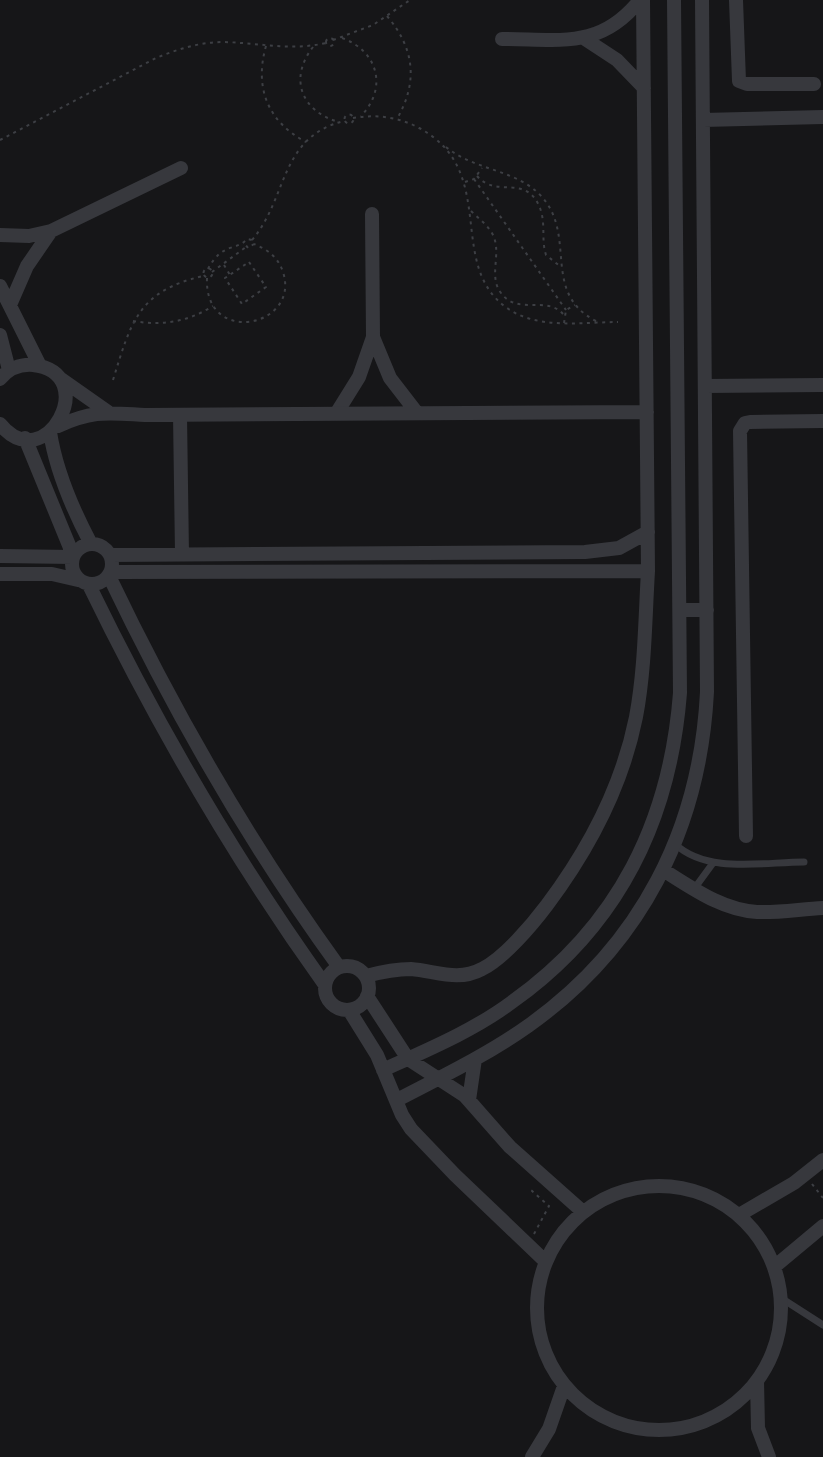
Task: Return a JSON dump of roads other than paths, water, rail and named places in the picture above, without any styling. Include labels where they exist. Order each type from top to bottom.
[{"type":"street","points":[[502,39],[585,39],[618,23],[642,0]]},
{"type":"street","points":[[366,976],[388,970],[411,969],[451,976],[468,975],[484,969],[537,918],[571,873],[604,814],[621,772],[636,717],[643,661],[648,571],[642,0]]},
{"type":"street","points":[[383,1070],[478,1024],[543,978],[597,920],[620,888],[654,824],[671,765],[680,693],[674,0]]},
{"type":"street","points":[[397,1100],[475,1059],[529,1025],[592,969],[645,904],[675,844],[690,804],[704,738],[707,610],[702,0]]},
{"type":"street","points":[[736,0],[739,81],[747,84],[814,84]]},
{"type":"street","points":[[585,39],[618,60],[644,88]]},
{"type":"street","points":[[703,120],[823,117]]},
{"type":"street","points":[[0,235],[29,236],[51,231],[181,168]]},
{"type":"street","points":[[336,414],[359,377],[373,337],[372,214]]},
{"type":"street","points":[[10,305],[27,266],[51,231]]},
{"type":"street","points":[[0,285],[40,366]]},
{"type":"street","points":[[0,335],[5,375],[19,366],[40,366],[108,412]]},
{"type":"street","points":[[373,337],[390,378],[417,413]]},
{"type":"street","points":[[53,374],[65,393],[64,416],[54,429],[56,460],[72,504],[91,544]]},
{"type":"street","points":[[705,386],[823,384]]},
{"type":"street","points":[[13,435],[43,436],[82,417],[108,412],[180,415],[647,412]]},
{"type":"street","points":[[180,415],[182,554]]},
{"type":"street","points":[[746,836],[740,431],[745,423],[750,422],[823,421]]},
{"type":"street","points":[[0,424],[13,435],[73,556],[72,569],[84,582],[148,704],[214,819],[325,985]]},
{"type":"street","points":[[73,556],[78,549],[91,544],[99,545],[110,555],[585,552],[618,548],[648,532]]},
{"type":"street","points":[[110,555],[110,574],[166,693],[230,806],[339,967]]},
{"type":"street","points":[[0,556],[73,556]]},
{"type":"street","points":[[0,574],[52,574],[97,584],[110,574],[648,571]]},
{"type":"street","points":[[680,610],[707,610]]},
{"type":"street","points":[[663,870],[725,904],[756,912],[823,908]]},
{"type":"street","points":[[349,966],[359,969],[366,976],[369,986],[367,996],[363,1003],[349,1010],[334,1006],[325,993],[327,977],[339,967],[349,966]]},
{"type":"street","points":[[367,996],[408,1059],[469,1100],[510,1147],[582,1211]]},
{"type":"street","points":[[349,1010],[374,1048],[402,1115],[411,1128],[455,1175],[545,1261]]},
{"type":"street","points":[[469,1100],[475,1059]]},
{"type":"street","points":[[739,1215],[804,1175],[823,1160]]},
{"type":"street","points":[[662,1185],[690,1189],[716,1199],[739,1215],[760,1239],[774,1267],[781,1298],[777,1342],[757,1381],[738,1401],[715,1416],[690,1426],[662,1430],[635,1427],[608,1419],[585,1405],[564,1386],[547,1358],[537,1326],[537,1293],[545,1261],[561,1234],[582,1211],[607,1197],[633,1188],[662,1185]]},
{"type":"street","points":[[774,1267],[823,1226]]},
{"type":"street","points":[[757,1381],[758,1428],[769,1457]]},
{"type":"street","points":[[532,1457],[549,1429],[564,1386]]},
{"type":"lane","points":[[675,844],[692,857],[713,863],[804,862]]},
{"type":"lane","points":[[694,889],[702,875],[713,863]]},
{"type":"lane","points":[[781,1298],[823,1325]]}]
